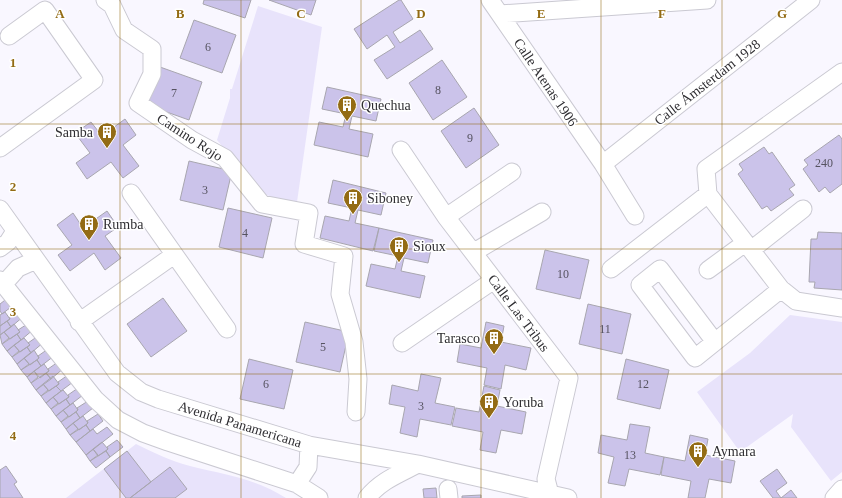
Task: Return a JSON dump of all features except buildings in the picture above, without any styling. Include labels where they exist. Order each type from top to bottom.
[{"type":"street","name":"Camino Rojo","points":[[105,0],[112,5],[124,30],[152,49],[152,74],[138,103],[192,140],[225,158],[262,204],[309,213],[304,244],[344,256],[340,294],[354,342],[358,378],[356,412]]},
{"type":"street","name":"Calle Atenas 1906","points":[[490,0],[603,164],[635,216]]},
{"type":"street","points":[[500,14],[707,0]]},
{"type":"street","name":"Calle Ámsterdam 1928","points":[[603,164],[812,0]]},
{"type":"street","points":[[0,148],[94,80],[45,10],[10,36]]},
{"type":"street","points":[[842,72],[706,170],[708,194],[781,289],[796,301],[842,308]]},
{"type":"street","name":"Calle Las Tribus","points":[[400,150],[446,217],[569,378],[546,479],[550,496]]},
{"type":"street","points":[[446,217],[512,172]]},
{"type":"street","points":[[131,193],[226,329]]},
{"type":"street","points":[[611,269],[708,194]]},
{"type":"street","name":"Avenida Panamericana","points":[[0,209],[118,374],[141,392],[178,406],[309,445],[418,464],[550,496],[568,498]]},
{"type":"street","points":[[708,270],[748,246],[803,209]]},
{"type":"street","points":[[474,252],[542,212]]},
{"type":"street","points":[[0,248],[8,242],[15,231]]},
{"type":"street","points":[[80,322],[174,255]]},
{"type":"street","points":[[36,260],[18,268],[2,282],[95,399],[118,420],[143,433],[168,442],[297,484],[319,498]]},
{"type":"street","points":[[715,342],[660,269],[640,285],[695,358],[715,342],[781,289]]},
{"type":"street","points":[[402,343],[494,280]]},
{"type":"street","points":[[297,484],[308,467],[309,445]]},
{"type":"street","points":[[367,498],[373,490],[386,480],[418,464]]},
{"type":"street","points":[[834,498],[842,489]]},
{"type":"shaded area","points":[[258,6],[322,27],[296,209],[265,194],[245,174],[217,140],[230,98],[230,89],[232,89]]},
{"type":"shaded area","points":[[790,315],[842,322],[842,472],[831,481],[791,427],[793,414],[740,452],[697,392],[750,353]]},
{"type":"shaded area","points":[[136,444],[183,464],[251,481],[286,498],[66,498]]},
{"type":"place","name":"Quechua","points":[[347,122]]},
{"type":"place","name":"Samba","points":[[107,149]]},
{"type":"place","name":"Siboney","points":[[353,215]]},
{"type":"place","name":"Rumba","points":[[89,241]]},
{"type":"place","name":"Sioux","points":[[399,263]]},
{"type":"place","name":"Tarasco","points":[[494,355]]},
{"type":"place","name":"Yoruba","points":[[489,419]]},
{"type":"place","name":"Aymara","points":[[698,468]]}]
